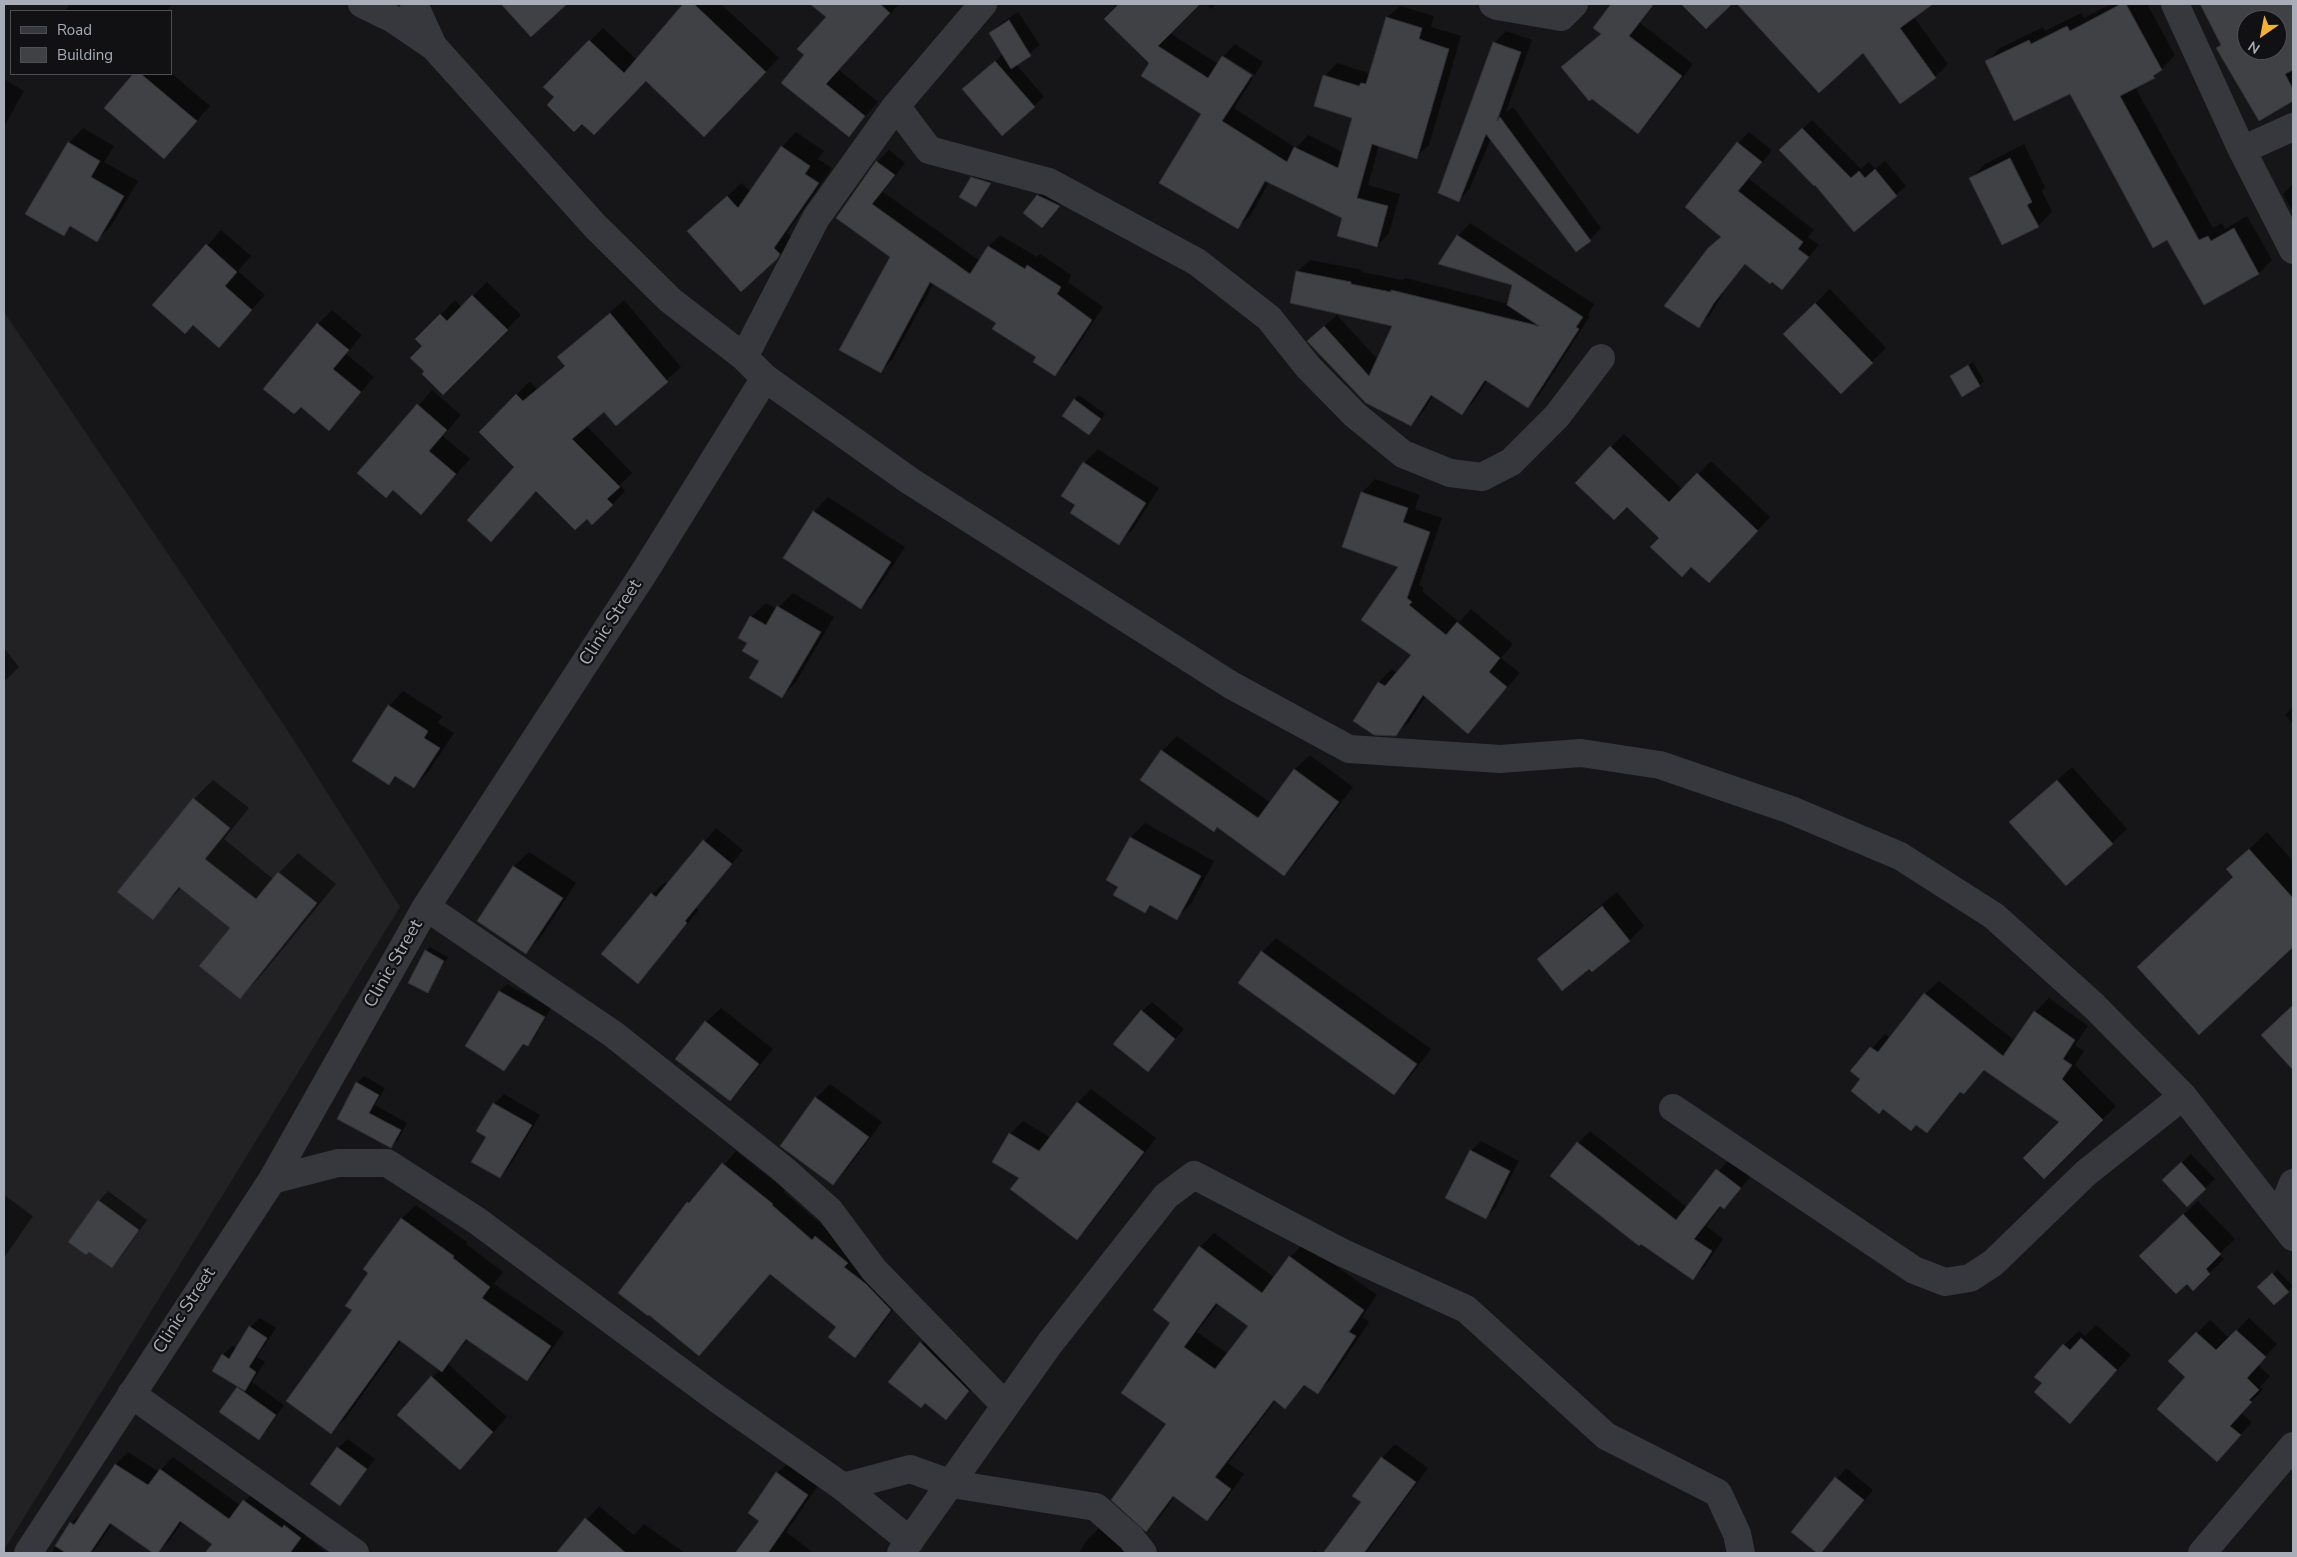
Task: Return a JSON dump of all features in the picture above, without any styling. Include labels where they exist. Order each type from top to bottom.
[{"type":"street","points":[[362,4],[393,19],[434,47],[595,226],[670,300],[744,357],[765,378],[910,481],[1231,685],[1349,749],[1500,759],[1581,753],[1660,765],[1791,810],[1900,856],[1994,916],[2094,1006],[2183,1096],[2286,1228]]},
{"type":"street","points":[[414,4],[434,47]]},
{"type":"street","points":[[744,357],[816,218],[896,106],[983,4]]},
{"type":"street","points":[[1492,4],[1561,17],[1574,4]]},
{"type":"street","points":[[2175,4],[2242,150],[2293,250]]},
{"type":"street","points":[[896,106],[929,150],[1049,182],[1197,262],[1269,318],[1308,367],[1355,415],[1403,454],[1450,474],[1482,477],[1511,462],[1557,416],[1601,358]]},
{"type":"street","points":[[2242,150],[2293,127]]},
{"type":"street","name":"Clinic Street","points":[[28,1553],[272,1180],[426,907],[640,580],[765,378]]},
{"type":"street","points":[[426,907],[613,1034],[783,1168],[830,1211],[874,1270],[1005,1405]]},
{"type":"street","points":[[1673,1108],[1914,1270],[1945,1282],[1970,1278],[1993,1263],[2086,1173],[2183,1096]]},
{"type":"street","points":[[272,1180],[338,1163],[387,1163],[476,1220],[716,1398],[843,1487],[905,1547],[952,1484],[1005,1405],[1050,1343],[1166,1196],[1194,1175],[1341,1252],[1466,1309],[1606,1436],[1718,1493],[1737,1534],[1741,1553]]},
{"type":"street","points":[[2286,1228],[2293,1183]]},
{"type":"street","points":[[131,1394],[355,1553]]},
{"type":"street","points":[[2202,1553],[2293,1446]]},
{"type":"street","points":[[843,1487],[910,1469],[952,1484],[1096,1507],[1132,1538],[1143,1553]]},
{"type":"shaded area","points":[[4,312],[286,728],[400,907],[4,1550]]},
{"type":"building","points":[[501,4],[567,4],[531,37]]},
{"type":"building","points":[[683,4],[694,4],[766,72],[704,137],[646,81],[594,135],[582,124],[574,132],[547,105],[554,97],[543,87],[589,40],[624,73]]},
{"type":"building","points":[[810,4],[880,4],[890,13],[826,84],[865,116],[849,137],[781,83],[804,55],[797,49],[826,17]]},
{"type":"building","points":[[1119,4],[1200,4],[1158,46],[1208,78],[1222,56],[1252,75],[1222,121],[1287,162],[1294,147],[1338,168],[1352,118],[1314,106],[1323,75],[1359,86],[1361,83],[1366,84],[1386,17],[1422,28],[1419,39],[1449,49],[1417,159],[1372,144],[1357,198],[1388,206],[1377,247],[1337,236],[1342,218],[1265,181],[1238,229],[1159,183],[1201,114],[1141,76],[1149,63],[1104,19]]},
{"type":"building","points":[[1611,4],[1654,4],[1629,36],[1682,76],[1638,134],[1592,99],[1589,101],[1561,67],[1601,34],[1593,28]]},
{"type":"building","points":[[1681,4],[1732,4],[1706,29]]},
{"type":"building","points":[[1737,4],[1933,4],[1900,28],[1936,78],[1900,104],[1863,53],[1819,93]]},
{"type":"building","points":[[2121,4],[2126,4],[2162,70],[2153,76],[2155,78],[2120,96],[2199,240],[2208,236],[2211,241],[2234,228],[2259,274],[2204,305],[2167,240],[2153,248],[2070,94],[2014,121],[1985,61],[2029,40],[2031,44],[2067,26],[2070,31]]},
{"type":"building","points":[[2200,4],[2293,4],[2293,70],[2285,74],[2293,89],[2293,101],[2259,121],[2216,48],[2221,45]]},
{"type":"building","points":[[1009,20],[1031,56],[1011,69],[989,33]]},
{"type":"building","points":[[1493,42],[1521,52],[1497,121],[1500,117],[1591,241],[1576,252],[1486,134],[1459,202],[1438,193]]},
{"type":"building","points":[[995,61],[1035,107],[1002,136],[962,89]]},
{"type":"building","points":[[132,75],[142,75],[197,121],[164,159],[104,108]]},
{"type":"building","points":[[1802,128],[1851,178],[1859,171],[1865,178],[1875,169],[1897,196],[1854,232],[1815,185],[1779,150]]},
{"type":"building","points":[[68,142],[100,161],[91,177],[124,196],[97,242],[70,226],[64,236],[25,214]]},
{"type":"building","points":[[1737,142],[1762,162],[1738,191],[1803,242],[1798,249],[1809,257],[1782,290],[1772,282],[1770,284],[1745,264],[1714,303],[1699,328],[1664,306],[1708,248],[1721,237],[1685,207]]},
{"type":"building","points":[[781,146],[810,166],[805,174],[819,183],[774,248],[780,254],[777,259],[741,292],[687,231],[727,196],[738,208]]},
{"type":"building","points":[[2010,158],[2032,202],[2027,205],[2039,227],[2002,245],[1969,178]]},
{"type":"building","points":[[876,161],[895,175],[872,204],[970,274],[988,246],[1025,269],[1027,265],[1061,287],[1057,294],[1092,320],[1055,376],[1033,362],[1036,357],[992,329],[996,323],[930,282],[881,373],[839,350],[890,257],[836,218]]},
{"type":"building","points":[[971,177],[991,183],[976,207],[959,197]]},
{"type":"building","points":[[1037,195],[1060,206],[1042,228],[1023,213]]},
{"type":"building","points":[[1457,235],[1583,317],[1576,327],[1579,329],[1528,408],[1485,380],[1462,415],[1431,395],[1411,426],[1366,403],[1307,341],[1324,326],[1369,376],[1392,326],[1290,303],[1296,271],[1391,292],[1391,290],[1539,326],[1507,305],[1512,285],[1438,264]]},
{"type":"building","points":[[206,244],[237,272],[225,286],[252,310],[219,348],[193,325],[185,334],[152,305]]},
{"type":"building","points":[[472,295],[508,330],[443,395],[422,374],[424,371],[410,358],[422,346],[415,339],[440,314],[447,321]]},
{"type":"building","points":[[1815,303],[1873,363],[1841,394],[1783,334]]},
{"type":"building","points":[[610,313],[668,382],[616,426],[604,412],[572,439],[620,487],[607,499],[613,505],[592,525],[587,519],[575,530],[536,491],[491,542],[467,520],[514,467],[479,432],[516,394],[523,401],[565,366],[557,357]]},
{"type":"building","points":[[317,323],[349,350],[333,369],[361,392],[329,431],[301,407],[294,414],[263,389]]},
{"type":"building","points":[[1968,365],[1980,386],[1962,397],[1950,376]]},
{"type":"building","points":[[1074,399],[1101,419],[1089,435],[1062,416]]},
{"type":"building","points":[[417,404],[447,430],[429,451],[456,474],[421,515],[393,490],[386,498],[357,473]]},
{"type":"building","points":[[1610,446],[1669,502],[1697,473],[1758,531],[1709,583],[1691,567],[1682,577],[1650,547],[1659,538],[1627,507],[1614,520],[1575,483]]},
{"type":"building","points":[[1083,462],[1146,503],[1119,545],[1070,513],[1075,505],[1061,496]]},
{"type":"building","points":[[1361,492],[1408,508],[1403,522],[1430,532],[1407,598],[1412,602],[1409,605],[1446,635],[1457,622],[1500,658],[1489,672],[1507,687],[1468,734],[1423,695],[1396,736],[1374,735],[1353,721],[1378,682],[1385,686],[1411,655],[1361,620],[1398,567],[1342,547]]},
{"type":"building","points":[[813,511],[891,562],[861,609],[783,558]]},
{"type":"building","points":[[777,606],[821,632],[782,698],[749,678],[759,661],[742,651],[747,643],[738,638],[750,616],[766,625]]},
{"type":"building","points":[[388,705],[428,731],[424,738],[440,748],[414,788],[395,776],[389,785],[352,761]]},
{"type":"building","points":[[1161,750],[1258,818],[1294,769],[1339,802],[1284,876],[1217,827],[1214,832],[1140,780]]},
{"type":"building","points":[[2057,780],[2113,844],[2066,886],[2009,822]]},
{"type":"building","points":[[193,798],[230,828],[205,859],[256,899],[278,872],[317,903],[240,999],[199,966],[230,928],[179,887],[153,920],[117,892]]},
{"type":"building","points":[[1130,837],[1201,876],[1177,920],[1150,905],[1145,913],[1113,895],[1118,887],[1106,880]]},
{"type":"building","points":[[703,840],[732,864],[685,921],[687,923],[638,984],[601,954],[651,893],[656,897]]},
{"type":"building","points":[[2249,849],[2293,898],[2293,947],[2199,1035],[2137,967],[2233,877],[2226,869]]},
{"type":"building","points":[[513,866],[563,898],[526,954],[477,921]]},
{"type":"building","points":[[1602,906],[1630,941],[1592,972],[1589,969],[1562,991],[1537,959]]},
{"type":"building","points":[[425,950],[444,961],[428,993],[408,983]]},
{"type":"building","points":[[1261,951],[1417,1064],[1394,1095],[1238,983]]},
{"type":"building","points":[[499,991],[545,1017],[528,1046],[523,1044],[504,1071],[465,1046]]},
{"type":"building","points":[[1924,993],[2003,1056],[2034,1011],[2075,1040],[2063,1059],[2072,1065],[2062,1079],[2103,1120],[2044,1179],[2023,1158],[2059,1122],[1984,1070],[1964,1094],[1960,1092],[1927,1133],[1916,1125],[1911,1131],[1883,1109],[1879,1114],[1851,1091],[1860,1079],[1850,1071],[1870,1047],[1878,1052]]},
{"type":"building","points":[[2293,1005],[2293,1070],[2261,1035]]},
{"type":"building","points":[[1141,1010],[1175,1039],[1148,1072],[1113,1044]]},
{"type":"building","points":[[705,1021],[759,1064],[730,1101],[675,1059]]},
{"type":"building","points":[[356,1082],[379,1095],[369,1113],[401,1130],[391,1148],[337,1119]]},
{"type":"building","points":[[815,1097],[869,1137],[833,1185],[780,1146]]},
{"type":"building","points":[[1077,1102],[1144,1152],[1077,1240],[1010,1189],[1019,1178],[992,1162],[1009,1133],[1039,1151]]},
{"type":"building","points":[[493,1103],[532,1125],[500,1178],[471,1162],[486,1137],[476,1131]]},
{"type":"building","points":[[1577,1142],[1676,1220],[1716,1169],[1741,1188],[1724,1209],[1720,1206],[1694,1239],[1712,1251],[1693,1280],[1641,1244],[1639,1246],[1550,1176]]},
{"type":"building","points":[[1470,1150],[1510,1171],[1486,1219],[1445,1198]]},
{"type":"building","points":[[2181,1162],[2206,1189],[2187,1207],[2162,1180]]},
{"type":"building","points":[[722,1163],[773,1204],[812,1240],[815,1236],[848,1263],[844,1267],[866,1284],[891,1310],[855,1358],[828,1337],[836,1327],[770,1274],[699,1356],[649,1315],[618,1293],[687,1202],[689,1203]]},
{"type":"building","points":[[98,1200],[139,1230],[112,1268],[89,1252],[86,1255],[68,1242]]},
{"type":"building","points":[[2183,1214],[2221,1254],[2206,1269],[2210,1274],[2193,1291],[2187,1284],[2176,1294],[2139,1256]]},
{"type":"building","points":[[401,1218],[454,1256],[453,1258],[490,1287],[482,1298],[551,1346],[527,1381],[466,1339],[442,1372],[399,1340],[331,1434],[286,1401],[352,1310],[345,1306],[368,1273],[363,1269]]},
{"type":"building","points":[[1199,1246],[1262,1293],[1289,1256],[1364,1310],[1349,1332],[1356,1336],[1318,1394],[1304,1385],[1285,1409],[1274,1400],[1215,1477],[1231,1489],[1207,1521],[1173,1496],[1146,1532],[1111,1500],[1166,1424],[1121,1393],[1170,1323],[1153,1310]],"holes":[[[1216,1303],[1248,1326],[1215,1369],[1184,1347]]]},
{"type":"building","points":[[2272,1273],[2289,1292],[2274,1305],[2257,1287]]},
{"type":"building","points":[[249,1326],[267,1338],[249,1367],[256,1372],[245,1391],[212,1371],[222,1354],[229,1359]]},
{"type":"building","points":[[2236,1330],[2266,1357],[2247,1378],[2259,1390],[2249,1400],[2252,1402],[2230,1426],[2241,1435],[2217,1462],[2157,1409],[2185,1377],[2168,1361],[2196,1332],[2216,1350]]},
{"type":"building","points":[[2081,1338],[2117,1370],[2070,1424],[2034,1392],[2042,1383],[2034,1377],[2063,1344],[2070,1350]]},
{"type":"building","points":[[920,1342],[969,1391],[946,1420],[925,1403],[921,1408],[888,1382]]},
{"type":"building","points":[[431,1376],[493,1432],[460,1470],[397,1415]]},
{"type":"building","points":[[237,1387],[276,1415],[259,1440],[219,1412]]},
{"type":"building","points":[[337,1447],[367,1469],[340,1506],[310,1484]]},
{"type":"building","points":[[1381,1457],[1416,1482],[1364,1553],[1323,1553],[1361,1502],[1352,1496]]},
{"type":"building","points":[[115,1464],[148,1485],[160,1469],[229,1519],[243,1500],[282,1528],[284,1525],[301,1538],[290,1553],[205,1553],[212,1544],[180,1521],[158,1553],[153,1553],[110,1523],[90,1553],[66,1553],[55,1546],[70,1522],[74,1525]]},
{"type":"building","points":[[776,1472],[808,1495],[768,1553],[735,1553],[759,1521],[748,1513]]},
{"type":"building","points":[[1835,1477],[1864,1500],[1821,1553],[1817,1553],[1791,1532]]},
{"type":"building","points":[[585,1518],[626,1553],[556,1553]]}]
